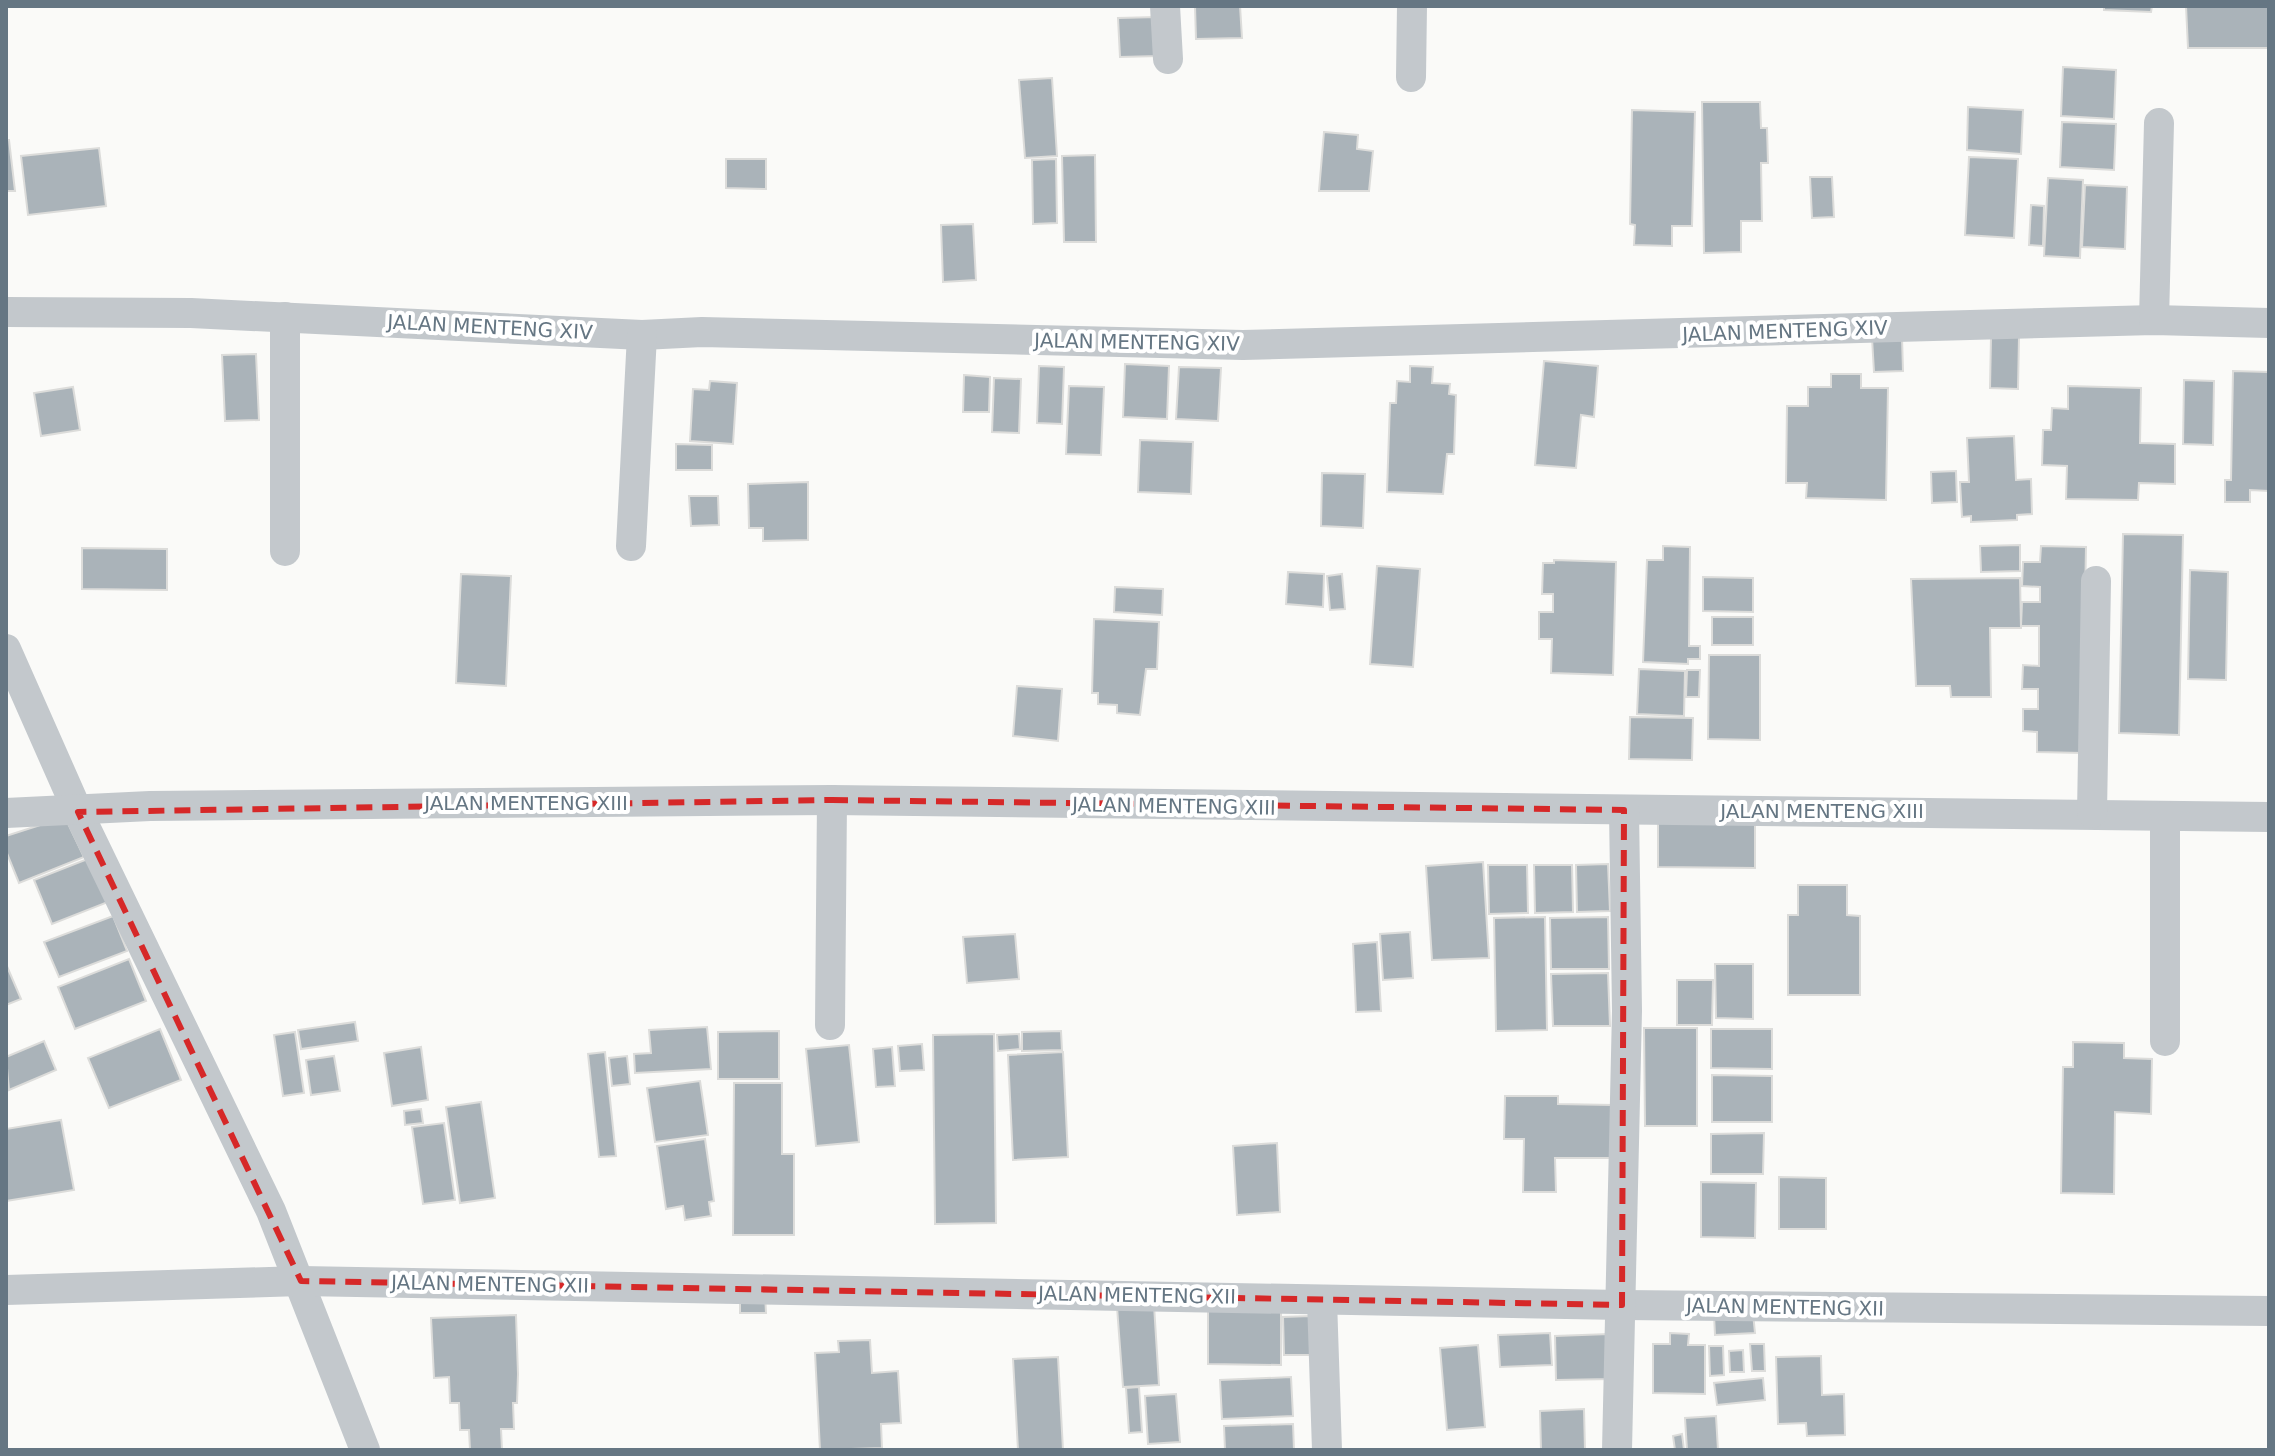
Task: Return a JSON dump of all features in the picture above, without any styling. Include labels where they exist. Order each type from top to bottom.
[{"type":"street","points":[[1165,6],[1168,59]]},
{"type":"street","points":[[1411,77],[1412,6]]},
{"type":"street","points":[[2154,320],[2159,123]]},
{"type":"street","name":"JALAN MENTENG XIV","points":[[6,312],[285,317],[642,335],[702,332],[1243,345],[2154,320],[2269,323]]},
{"type":"street","points":[[285,317],[285,551]]},
{"type":"street","points":[[631,546],[642,335]]},
{"type":"street","points":[[2092,813],[2096,581]]},
{"type":"street","points":[[6,649],[78,812],[301,1281],[365,1450]]},
{"type":"street","points":[[830,1025],[832,800]]},
{"type":"street","name":"JALAN MENTENG XIII","points":[[6,813],[78,812],[150,806],[832,800],[2269,817]]},
{"type":"street","points":[[1617,1450],[1627,1011],[1624,810]]},
{"type":"street","points":[[2165,816],[2165,1041]]},
{"type":"street","name":"JALAN MENTENG XII","points":[[6,1290],[301,1281],[1622,1305],[2269,1311]]},
{"type":"street","points":[[1322,1300],[1327,1450]]},
{"type":"highlighted area","points":[[832,800],[1624,810],[1622,1305],[301,1281],[78,812]]},
{"type":"building","points":[[1195,6],[1240,6],[1242,38],[1196,39]]},
{"type":"building","points":[[2104,6],[2152,6],[2151,12],[2104,10]]},
{"type":"building","points":[[2186,6],[2269,6],[2269,48],[2188,48]]},
{"type":"building","points":[[1157,17],[1158,56],[1120,57],[1118,18]]},
{"type":"building","points":[[2063,67],[2116,70],[2114,119],[2061,116]]},
{"type":"building","points":[[1052,78],[1057,156],[1025,158],[1019,80]]},
{"type":"building","points":[[1702,102],[1760,102],[1761,128],[1767,128],[1768,163],[1761,163],[1762,221],[1741,221],[1741,252],[1704,253]]},
{"type":"building","points":[[1968,107],[2023,110],[2021,154],[1967,150]]},
{"type":"building","points":[[1632,110],[1695,112],[1692,226],[1672,226],[1672,246],[1634,245],[1635,225],[1630,224]]},
{"type":"building","points":[[2062,122],[2116,124],[2114,170],[2060,167]]},
{"type":"building","points":[[1324,132],[1358,135],[1357,149],[1373,151],[1369,191],[1319,191]]},
{"type":"building","points":[[6,140],[9,140],[15,191],[6,191]]},
{"type":"building","points":[[99,148],[106,206],[28,215],[21,156]]},
{"type":"building","points":[[1095,155],[1096,242],[1064,242],[1062,156]]},
{"type":"building","points":[[1969,157],[2018,159],[2014,238],[1965,235]]},
{"type":"building","points":[[726,159],[766,159],[766,189],[726,188]]},
{"type":"building","points":[[1056,159],[1057,223],[1033,224],[1032,160]]},
{"type":"building","points":[[1810,177],[1832,177],[1834,217],[1812,218]]},
{"type":"building","points":[[2048,178],[2083,180],[2080,258],[2044,256]]},
{"type":"building","points":[[2085,185],[2127,187],[2125,249],[2082,247]]},
{"type":"building","points":[[2031,205],[2044,206],[2043,246],[2029,245]]},
{"type":"building","points":[[973,224],[976,280],[943,282],[941,225]]},
{"type":"building","points":[[1902,337],[1903,371],[1874,372],[1872,338]]},
{"type":"building","points":[[1991,337],[2019,337],[2018,389],[1990,388]]},
{"type":"building","points":[[256,354],[259,420],[225,421],[222,355]]},
{"type":"building","points":[[1544,361],[1598,366],[1594,417],[1581,415],[1576,468],[1535,465]]},
{"type":"building","points":[[1125,364],[1169,366],[1167,419],[1123,417]]},
{"type":"building","points":[[1039,366],[1064,367],[1062,424],[1037,423]]},
{"type":"building","points":[[1410,366],[1433,367],[1432,383],[1450,384],[1449,394],[1456,395],[1454,454],[1447,454],[1443,494],[1387,492],[1390,403],[1396,403],[1397,381],[1410,382]]},
{"type":"building","points":[[1179,367],[1221,368],[1218,421],[1176,419]]},
{"type":"building","points":[[2233,371],[2269,372],[2269,491],[2250,490],[2250,502],[2225,502],[2225,480],[2231,480]]},
{"type":"building","points":[[1831,374],[1861,374],[1861,388],[1888,388],[1886,500],[1806,498],[1807,483],[1786,483],[1787,406],[1808,406],[1808,387],[1831,387]]},
{"type":"building","points":[[964,375],[990,377],[989,412],[963,412]]},
{"type":"building","points":[[994,378],[1021,379],[1019,433],[992,432]]},
{"type":"building","points":[[2184,380],[2214,381],[2213,445],[2183,444]]},
{"type":"building","points":[[710,381],[737,383],[733,444],[690,441],[693,389],[709,390]]},
{"type":"building","points":[[1069,386],[1104,387],[1101,455],[1066,454]]},
{"type":"building","points":[[2068,386],[2141,388],[2140,443],[2175,444],[2175,484],[2139,483],[2138,500],[2066,499],[2067,466],[2042,465],[2043,430],[2051,430],[2052,408],[2068,409]]},
{"type":"building","points":[[73,387],[80,430],[41,436],[34,393]]},
{"type":"building","points":[[2014,436],[2016,480],[2031,479],[2032,514],[2017,515],[2017,520],[1971,522],[1971,516],[1962,517],[1960,482],[1969,482],[1967,438]]},
{"type":"building","points":[[1140,440],[1193,442],[1191,494],[1138,492]]},
{"type":"building","points":[[676,444],[712,445],[712,470],[676,470]]},
{"type":"building","points":[[1956,471],[1957,502],[1932,503],[1931,472]]},
{"type":"building","points":[[1322,473],[1365,474],[1363,528],[1321,526]]},
{"type":"building","points":[[808,482],[808,540],[763,541],[763,528],[749,528],[748,484]]},
{"type":"building","points":[[689,496],[718,496],[719,525],[691,526]]},
{"type":"building","points":[[2123,534],[2183,535],[2179,735],[2119,733]]},
{"type":"building","points":[[2020,545],[2020,571],[1981,572],[1980,546]]},
{"type":"building","points":[[1663,546],[1690,547],[1689,646],[1700,646],[1700,659],[1688,659],[1688,664],[1643,662],[1647,560],[1663,560]]},
{"type":"building","points":[[2041,546],[2086,547],[2082,753],[2037,752],[2037,732],[2023,731],[2023,709],[2038,709],[2038,689],[2022,689],[2023,665],[2039,666],[2039,626],[2021,626],[2022,602],[2040,602],[2040,587],[2022,586],[2023,562],[2040,562]]},
{"type":"building","points":[[82,548],[167,549],[167,590],[82,589]]},
{"type":"building","points":[[1554,560],[1616,562],[1613,675],[1551,673],[1552,639],[1539,639],[1539,612],[1553,612],[1553,594],[1542,594],[1543,563],[1554,563]]},
{"type":"building","points":[[1377,566],[1420,569],[1413,667],[1370,664]]},
{"type":"building","points":[[2190,570],[2228,572],[2226,680],[2188,679]]},
{"type":"building","points":[[1288,572],[1324,574],[1323,607],[1286,604]]},
{"type":"building","points":[[461,574],[511,576],[506,686],[456,683]]},
{"type":"building","points":[[1342,574],[1345,609],[1330,610],[1327,576]]},
{"type":"building","points":[[1703,577],[1753,578],[1753,612],[1703,611]]},
{"type":"building","points":[[2020,578],[2021,628],[1990,628],[1991,697],[1951,697],[1950,686],[1916,686],[1911,579]]},
{"type":"building","points":[[1115,587],[1163,589],[1162,615],[1114,612]]},
{"type":"building","points":[[1712,617],[1753,617],[1753,645],[1712,645]]},
{"type":"building","points":[[1094,619],[1159,622],[1157,669],[1146,669],[1140,715],[1117,713],[1117,705],[1098,704],[1098,693],[1092,693]]},
{"type":"building","points":[[1709,655],[1760,655],[1760,740],[1708,739]]},
{"type":"building","points":[[1639,669],[1685,671],[1684,716],[1637,714]]},
{"type":"building","points":[[1687,670],[1700,670],[1699,697],[1686,697]]},
{"type":"building","points":[[1017,686],[1062,689],[1058,741],[1013,736]]},
{"type":"building","points":[[1630,717],[1693,718],[1692,760],[1629,759]]},
{"type":"building","points":[[1658,815],[1755,815],[1755,868],[1658,867]]},
{"type":"building","points":[[65,817],[84,857],[19,883],[6,851],[6,836]]},
{"type":"building","points":[[90,858],[108,902],[52,924],[34,880]]},
{"type":"building","points":[[1483,862],[1489,958],[1432,960],[1426,866]]},
{"type":"building","points":[[1608,864],[1610,911],[1577,912],[1576,865]]},
{"type":"building","points":[[1488,865],[1527,865],[1528,913],[1489,914]]},
{"type":"building","points":[[1534,865],[1572,865],[1573,912],[1535,913]]},
{"type":"building","points":[[1798,885],[1847,885],[1847,915],[1860,916],[1860,995],[1788,995],[1788,915],[1798,915]]},
{"type":"building","points":[[113,916],[127,951],[59,977],[44,942]]},
{"type":"building","points":[[1545,917],[1547,1030],[1496,1031],[1494,918]]},
{"type":"building","points":[[1608,917],[1609,969],[1551,969],[1550,918]]},
{"type":"building","points":[[1410,932],[1413,978],[1383,980],[1380,934]]},
{"type":"building","points":[[1015,934],[1019,979],[967,983],[963,937]]},
{"type":"building","points":[[1377,942],[1381,1011],[1356,1012],[1353,944]]},
{"type":"building","points":[[129,959],[146,1001],[75,1029],[58,987]]},
{"type":"building","points":[[6,964],[21,999],[6,1005]]},
{"type":"building","points":[[1715,964],[1753,964],[1753,1019],[1716,1018]]},
{"type":"building","points":[[1608,973],[1610,1026],[1553,1026],[1551,974]]},
{"type":"building","points":[[1677,980],[1713,980],[1712,1025],[1677,1025]]},
{"type":"building","points":[[355,1022],[358,1041],[301,1049],[298,1030]]},
{"type":"building","points":[[707,1027],[711,1069],[635,1073],[634,1054],[651,1053],[649,1030]]},
{"type":"building","points":[[1644,1028],[1697,1028],[1697,1126],[1645,1126]]},
{"type":"building","points":[[160,1029],[181,1080],[109,1108],[88,1058]]},
{"type":"building","points":[[1711,1029],[1772,1029],[1772,1069],[1711,1068]]},
{"type":"building","points":[[779,1031],[779,1079],[718,1079],[718,1032]]},
{"type":"building","points":[[1061,1031],[1062,1050],[1022,1051],[1022,1032]]},
{"type":"building","points":[[295,1032],[304,1093],[283,1096],[274,1035]]},
{"type":"building","points":[[994,1034],[996,1223],[935,1224],[933,1035]]},
{"type":"building","points":[[1019,1034],[1020,1049],[998,1051],[997,1035]]},
{"type":"building","points":[[44,1041],[56,1070],[9,1090],[6,1057]]},
{"type":"building","points":[[2073,1042],[2124,1043],[2124,1058],[2152,1059],[2151,1114],[2115,1112],[2114,1194],[2061,1193],[2063,1067],[2073,1067]]},
{"type":"building","points":[[922,1044],[924,1070],[900,1071],[898,1046]]},
{"type":"building","points":[[849,1045],[859,1142],[816,1146],[806,1049]]},
{"type":"building","points":[[421,1047],[428,1100],[392,1106],[384,1053]]},
{"type":"building","points":[[892,1047],[895,1086],[876,1087],[873,1049]]},
{"type":"building","points":[[605,1052],[616,1156],[599,1157],[588,1054]]},
{"type":"building","points":[[1063,1052],[1068,1157],[1013,1160],[1008,1055]]},
{"type":"building","points":[[334,1056],[340,1091],[311,1095],[306,1060]]},
{"type":"building","points":[[627,1056],[630,1084],[612,1086],[609,1058]]},
{"type":"building","points":[[1712,1075],[1772,1076],[1772,1122],[1712,1122]]},
{"type":"building","points":[[700,1081],[708,1135],[655,1142],[647,1088]]},
{"type":"building","points":[[734,1083],[782,1083],[782,1154],[794,1154],[794,1235],[733,1235]]},
{"type":"building","points":[[1505,1096],[1558,1096],[1558,1104],[1612,1105],[1611,1158],[1555,1158],[1556,1192],[1523,1192],[1524,1139],[1504,1139]]},
{"type":"building","points":[[481,1102],[495,1198],[460,1203],[446,1107]]},
{"type":"building","points":[[421,1109],[423,1123],[405,1125],[404,1111]]},
{"type":"building","points":[[61,1120],[74,1190],[6,1201],[6,1129]]},
{"type":"building","points":[[444,1123],[455,1200],[423,1204],[412,1127]]},
{"type":"building","points":[[1764,1133],[1763,1174],[1711,1174],[1711,1134]]},
{"type":"building","points":[[705,1139],[714,1201],[709,1202],[711,1216],[685,1220],[683,1206],[666,1209],[657,1146]]},
{"type":"building","points":[[1277,1143],[1280,1212],[1237,1215],[1233,1146]]},
{"type":"building","points":[[1779,1177],[1826,1178],[1826,1229],[1779,1229]]},
{"type":"building","points":[[1701,1182],[1756,1183],[1755,1238],[1701,1237]]},
{"type":"building","points":[[765,1294],[766,1313],[740,1313],[740,1295]]},
{"type":"building","points":[[1208,1304],[1281,1306],[1281,1365],[1208,1364]]},
{"type":"building","points":[[1154,1305],[1159,1385],[1123,1387],[1117,1307]]},
{"type":"building","points":[[1753,1313],[1755,1333],[1715,1335],[1714,1315]]},
{"type":"building","points":[[516,1315],[518,1374],[517,1403],[513,1403],[514,1429],[501,1429],[502,1450],[470,1450],[469,1430],[460,1430],[459,1403],[450,1403],[449,1377],[434,1378],[431,1318]]},
{"type":"building","points":[[1311,1316],[1312,1355],[1284,1355],[1283,1317]]},
{"type":"building","points":[[1550,1333],[1552,1365],[1500,1367],[1498,1335]]},
{"type":"building","points":[[1670,1333],[1689,1334],[1688,1345],[1705,1345],[1705,1394],[1653,1393],[1653,1344],[1670,1344]]},
{"type":"building","points":[[1609,1334],[1611,1379],[1556,1380],[1555,1336]]},
{"type":"building","points":[[870,1340],[872,1373],[898,1371],[901,1423],[881,1424],[882,1448],[820,1450],[815,1353],[839,1352],[838,1341]]},
{"type":"building","points":[[1750,1344],[1764,1344],[1765,1371],[1752,1371]]},
{"type":"building","points":[[1478,1345],[1485,1427],[1447,1430],[1440,1348]]},
{"type":"building","points":[[1709,1346],[1723,1346],[1724,1375],[1710,1376]]},
{"type":"building","points":[[1743,1350],[1744,1372],[1730,1372],[1729,1351]]},
{"type":"building","points":[[1821,1356],[1822,1395],[1844,1394],[1845,1435],[1807,1436],[1806,1423],[1778,1424],[1776,1357]]},
{"type":"building","points":[[1058,1357],[1063,1450],[1018,1450],[1013,1359]]},
{"type":"building","points":[[1291,1377],[1293,1416],[1222,1419],[1220,1380]]},
{"type":"building","points":[[1763,1378],[1765,1400],[1717,1405],[1714,1383]]},
{"type":"building","points":[[1139,1387],[1142,1432],[1129,1433],[1126,1388]]},
{"type":"building","points":[[1176,1394],[1180,1442],[1148,1444],[1145,1396]]},
{"type":"building","points":[[1584,1409],[1585,1450],[1541,1450],[1540,1411]]},
{"type":"building","points":[[1716,1416],[1718,1450],[1687,1450],[1685,1418]]},
{"type":"building","points":[[1293,1424],[1294,1450],[1225,1450],[1224,1426]]},
{"type":"building","points":[[1682,1434],[1684,1450],[1675,1450],[1673,1436]]}]
